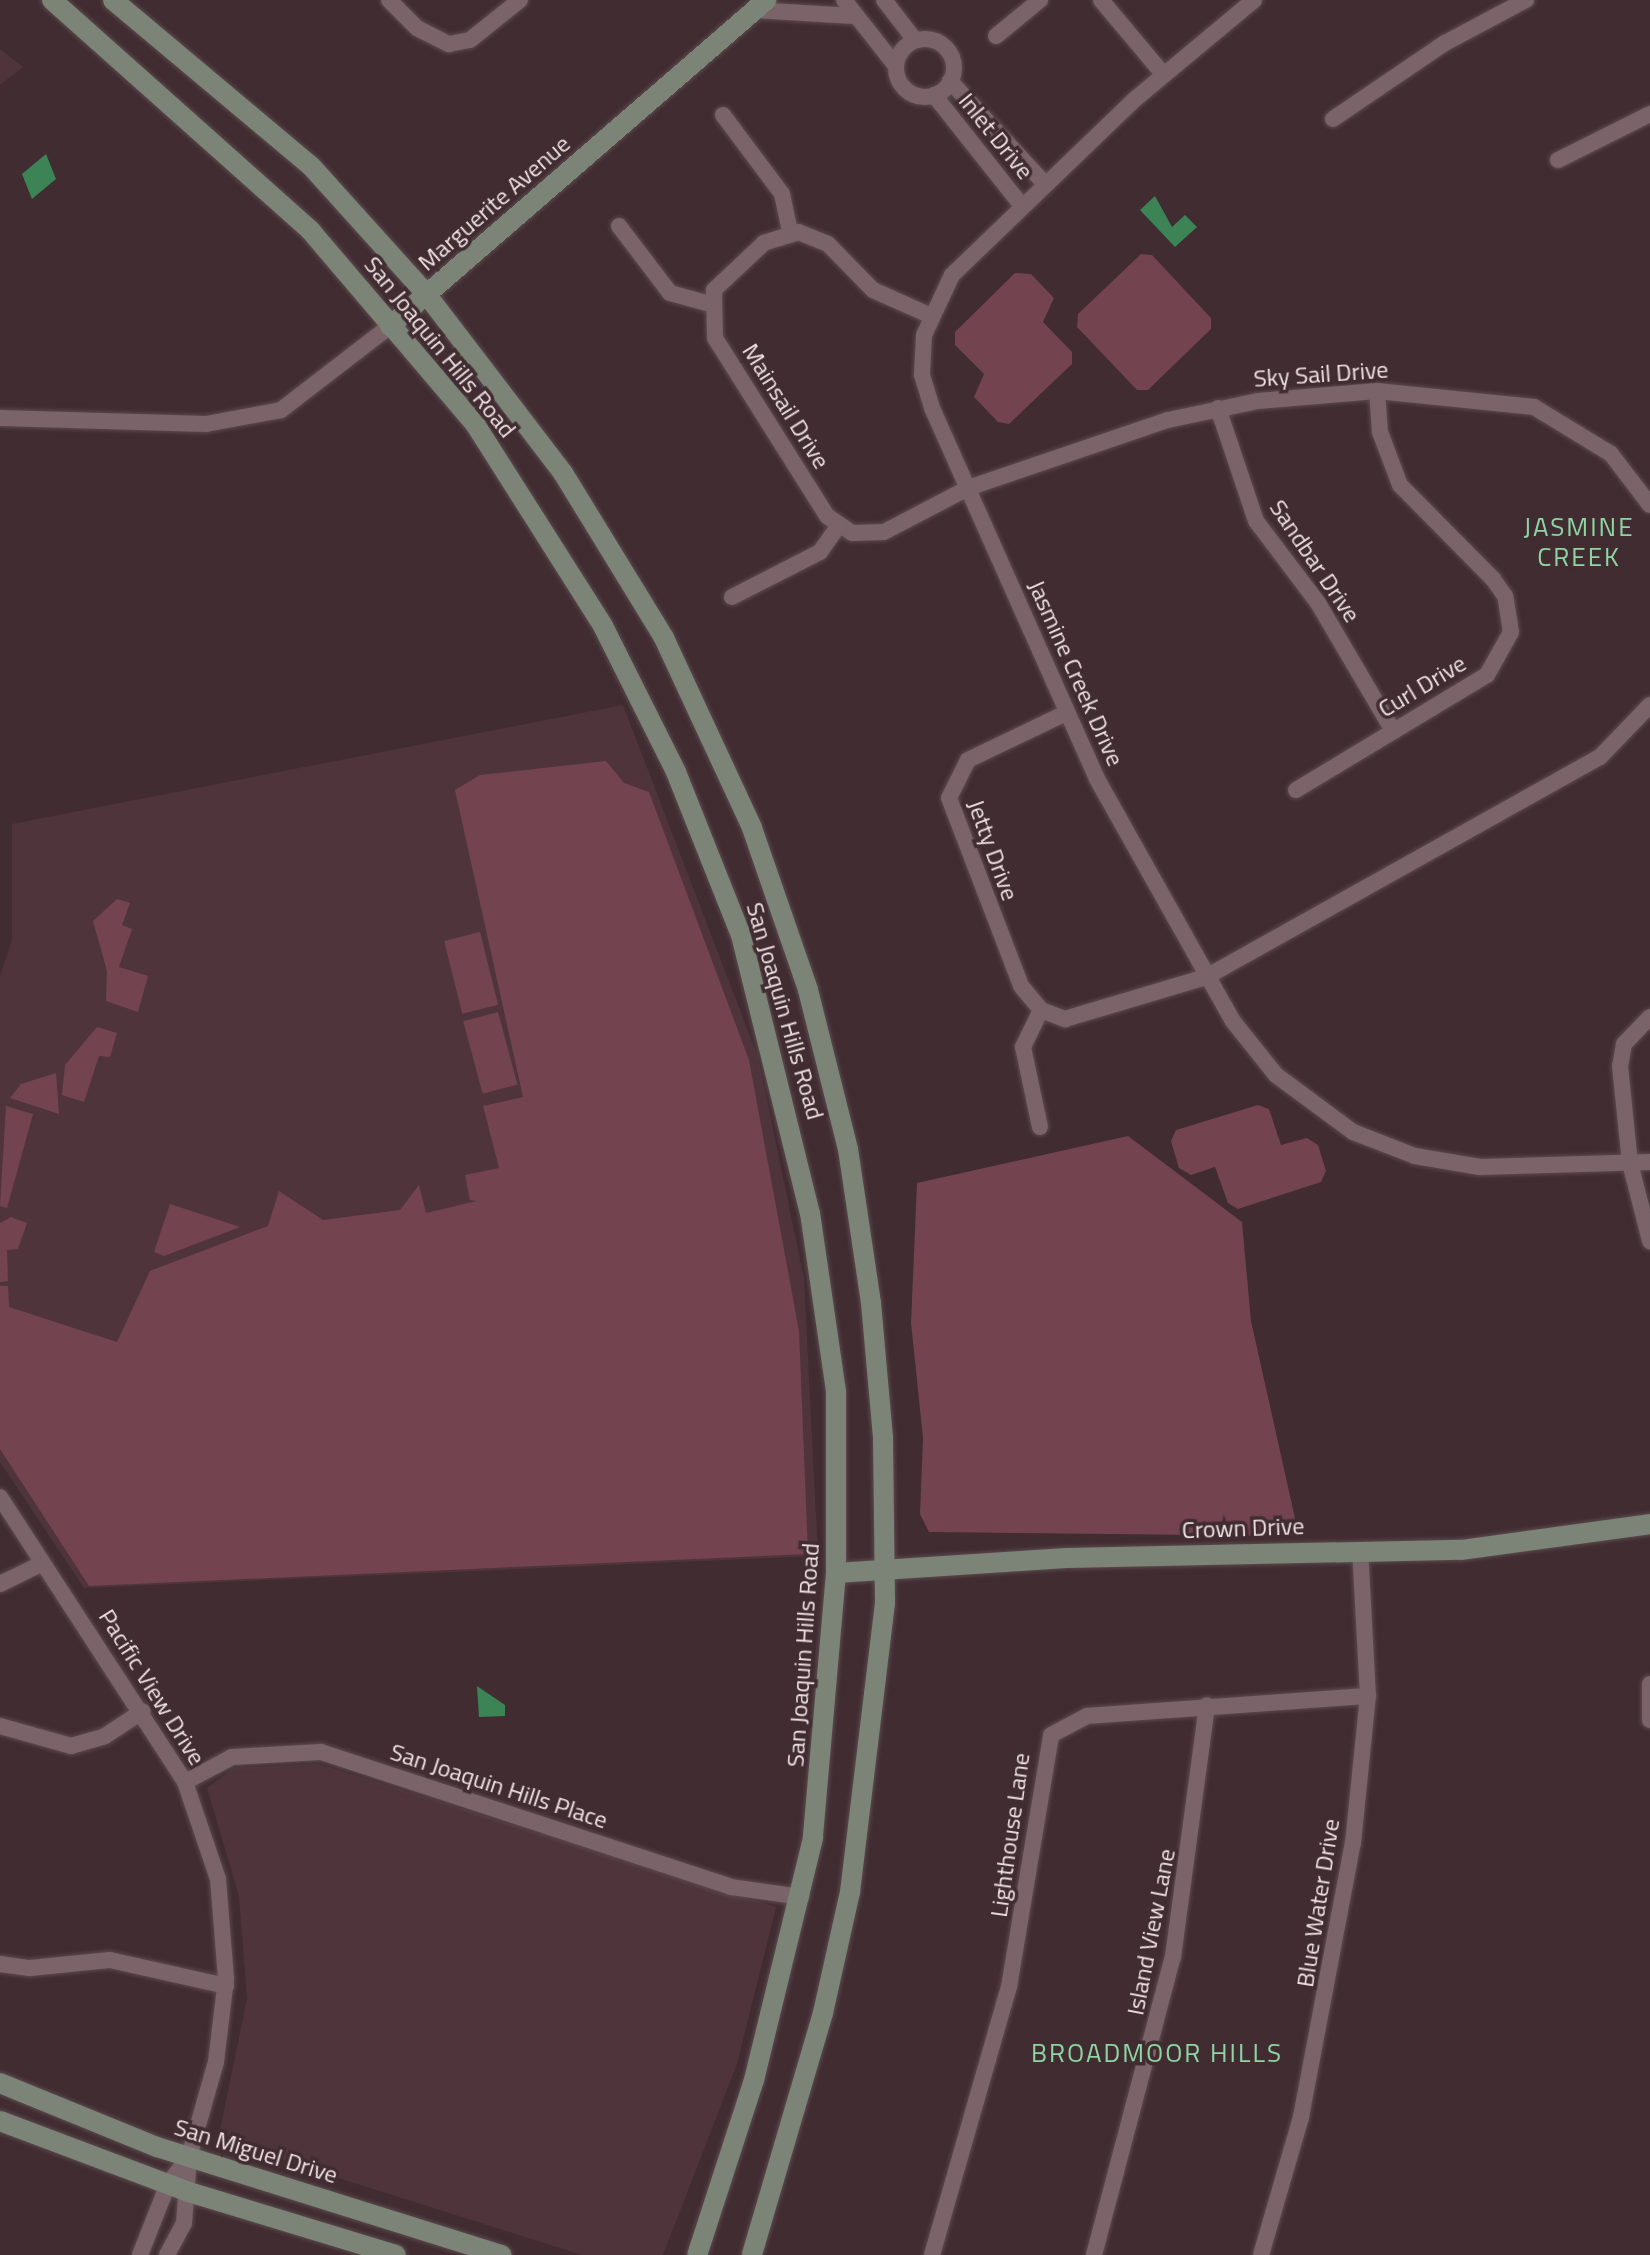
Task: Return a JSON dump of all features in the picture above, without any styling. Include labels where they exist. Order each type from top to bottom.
[{"type":"main road","name":"San Joaquin Hills Road","points":[[52,0],[310,230],[475,424],[603,626],[676,772],[741,935],[810,1213],[836,1392],[833,1665],[801,1897],[754,2080],[697,2255]]},
{"type":"main road","name":"San Joaquin Hills Road","points":[[113,0],[311,166],[427,295],[563,473],[664,638],[752,828],[808,990],[848,1149],[883,1438],[884,1567],[870,1769],[850,1892],[823,2013],[752,2255]]},
{"type":"main road","name":"Marguerite Avenue","points":[[390,326],[760,5]]},
{"type":"main road","name":"Crown Drive","points":[[836,1573],[884,1567],[1360,1550],[1461,1550],[1650,1524]]},
{"type":"main road","name":"San Miguel Drive","points":[[0,2083],[189,2157],[501,2255]]},
{"type":"main road","points":[[0,2121],[189,2192],[396,2255]]},
{"type":"street","points":[[389,0],[417,28],[449,44],[470,40],[520,0]]},
{"type":"street","name":"Inlet Drive","points":[[844,0],[853,16],[896,66],[907,91],[934,95],[1022,206]]},
{"type":"street","name":"Inlet Drive","points":[[884,0],[915,40],[943,46],[953,62],[950,81],[934,95]]},
{"type":"street","points":[[996,36],[1040,0]]},
{"type":"street","points":[[1101,0],[1163,74]]},
{"type":"street","name":"Jasmine Creek Drive","points":[[1254,0],[1163,74],[952,275],[929,315],[922,375],[1066,713],[1206,977],[1276,1075],[1324,1115],[1383,1146],[1480,1167],[1650,1162]]},
{"type":"street","points":[[1333,119],[1445,43],[1526,0]]},
{"type":"street","points":[[760,5],[853,16]]},
{"type":"street","points":[[896,66],[915,40]]},
{"type":"street","name":"Inlet Drive","points":[[950,81],[1045,184]]},
{"type":"street","points":[[1558,160],[1650,114]]},
{"type":"street","points":[[723,115],[782,194],[790,232]]},
{"type":"street","points":[[619,226],[670,293],[710,304],[724,275],[790,232],[822,240],[873,290],[929,315]]},
{"type":"street","name":"Mainsail Drive","points":[[710,304],[715,338],[838,526]]},
{"type":"street","name":"Marguerite Avenue","points":[[0,418],[167,425],[251,417],[281,410],[315,388],[390,326]]},
{"type":"street","name":"Sky Sail Drive","points":[[968,488],[1218,408],[1377,391],[1534,407],[1611,454],[1650,505]]},
{"type":"street","name":"Curl Drive","points":[[1296,790],[1487,675],[1507,648],[1511,615],[1493,579],[1400,485],[1380,432],[1377,391]]},
{"type":"street","name":"Sandbar Drive","points":[[1218,408],[1256,521],[1318,603],[1393,731]]},
{"type":"street","points":[[732,597],[820,552],[838,526],[884,532],[968,488]]},
{"type":"street","points":[[1040,1127],[1023,1047],[1041,1010],[1083,1019],[1206,977],[1600,757],[1650,705]]},
{"type":"street","name":"Jetty Drive","points":[[1041,1010],[1021,986],[949,798],[968,760],[1066,713]]},
{"type":"street","points":[[1650,1017],[1633,1029],[1620,1061],[1630,1163],[1650,1241]]},
{"type":"street","name":"Pacific View Drive","points":[[0,1497],[39,1565],[143,1711],[185,1782],[218,1879],[226,1986],[216,2062],[189,2157]]},
{"type":"street","name":"Blue Water Drive","points":[[1261,2255],[1331,1981],[1368,1696],[1360,1550]]},
{"type":"street","points":[[0,1584],[39,1565]]},
{"type":"street","points":[[1650,1684],[1650,1720]]},
{"type":"street","name":"Lighthouse Lane","points":[[932,2255],[1009,1987],[1051,1735],[1087,1716],[1207,1705],[1368,1696]]},
{"type":"street","name":"Island View Lane","points":[[1094,2255],[1173,1957],[1207,1705]]},
{"type":"street","points":[[0,1726],[71,1746],[105,1736],[143,1711]]},
{"type":"street","name":"San Joaquin Hills Place","points":[[185,1782],[232,1757],[321,1752],[731,1887],[801,1897]]},
{"type":"street","points":[[0,1964],[110,1960],[226,1986]]},
{"type":"street","points":[[140,2255],[168,2184],[189,2157]]},
{"type":"street","points":[[167,2255],[189,2192],[189,2157]]},
{"type":"shaded area","points":[[0,49],[23,67],[0,85]]},
{"type":"shaded area","points":[[46,154],[56,179],[32,199],[22,174]]},
{"type":"shaded area","points":[[1155,196],[1172,227],[1185,215],[1197,227],[1175,247],[1140,210]]},
{"type":"shaded area","points":[[1141,254],[1152,255],[1211,318],[1211,329],[1148,390],[1137,390],[1077,327],[1078,314]]},
{"type":"shaded area","points":[[1015,273],[1031,274],[1054,298],[1043,322],[1072,352],[1072,364],[1009,424],[998,422],[974,397],[984,374],[955,345],[955,332]]},
{"type":"shaded area","points":[[623,705],[758,1057],[804,1278],[818,1556],[84,1588],[0,1462],[0,976],[12,940],[12,824]]},
{"type":"shaded area","points":[[606,761],[624,783],[649,792],[749,1060],[799,1331],[808,1554],[89,1586],[0,1449],[0,1286],[8,1286],[9,1307],[117,1342],[150,1271],[268,1226],[279,1191],[323,1220],[400,1210],[419,1185],[426,1213],[477,1201],[470,1200],[465,1175],[499,1168],[483,1106],[523,1097],[455,790],[480,775]]},
{"type":"shaded area","points":[[117,899],[130,903],[122,925],[132,929],[119,967],[148,976],[138,1012],[106,1001],[107,971],[93,921]]},
{"type":"shaded area","points":[[480,932],[498,1005],[462,1014],[444,941]]},
{"type":"shaded area","points":[[498,1012],[517,1084],[483,1094],[463,1021]]},
{"type":"shaded area","points":[[97,1027],[117,1033],[110,1057],[99,1056],[84,1102],[62,1095],[65,1065]]},
{"type":"shaded area","points":[[56,1073],[59,1114],[10,1098],[21,1084]]},
{"type":"shaded area","points":[[1258,1105],[1269,1109],[1281,1145],[1307,1138],[1318,1145],[1326,1171],[1321,1182],[1238,1209],[1228,1203],[1215,1167],[1191,1175],[1179,1168],[1171,1141],[1176,1130]]},
{"type":"shaded area","points":[[6,1106],[33,1114],[7,1208],[0,1206]]},
{"type":"shaded area","points":[[1128,1136],[1242,1222],[1251,1321],[1299,1536],[929,1532],[920,1514],[923,1438],[911,1323],[917,1183]]},
{"type":"shaded area","points":[[170,1204],[240,1227],[164,1256],[154,1252]]},
{"type":"shaded area","points":[[11,1217],[27,1223],[18,1249],[7,1250],[8,1281],[0,1282],[0,1223]]},
{"type":"shaded area","points":[[477,1686],[505,1705],[505,1716],[479,1717]]},
{"type":"shaded area","points":[[319,1764],[776,1907],[737,2064],[663,2255],[582,2255],[218,2140],[247,1999],[239,1896],[207,1788],[234,1768]]},
{"type":"district","name":"JASMINE CREEK","points":[[1579,542]]},
{"type":"district","name":"BROADMOOR HILLS","points":[[1157,2053]]}]
